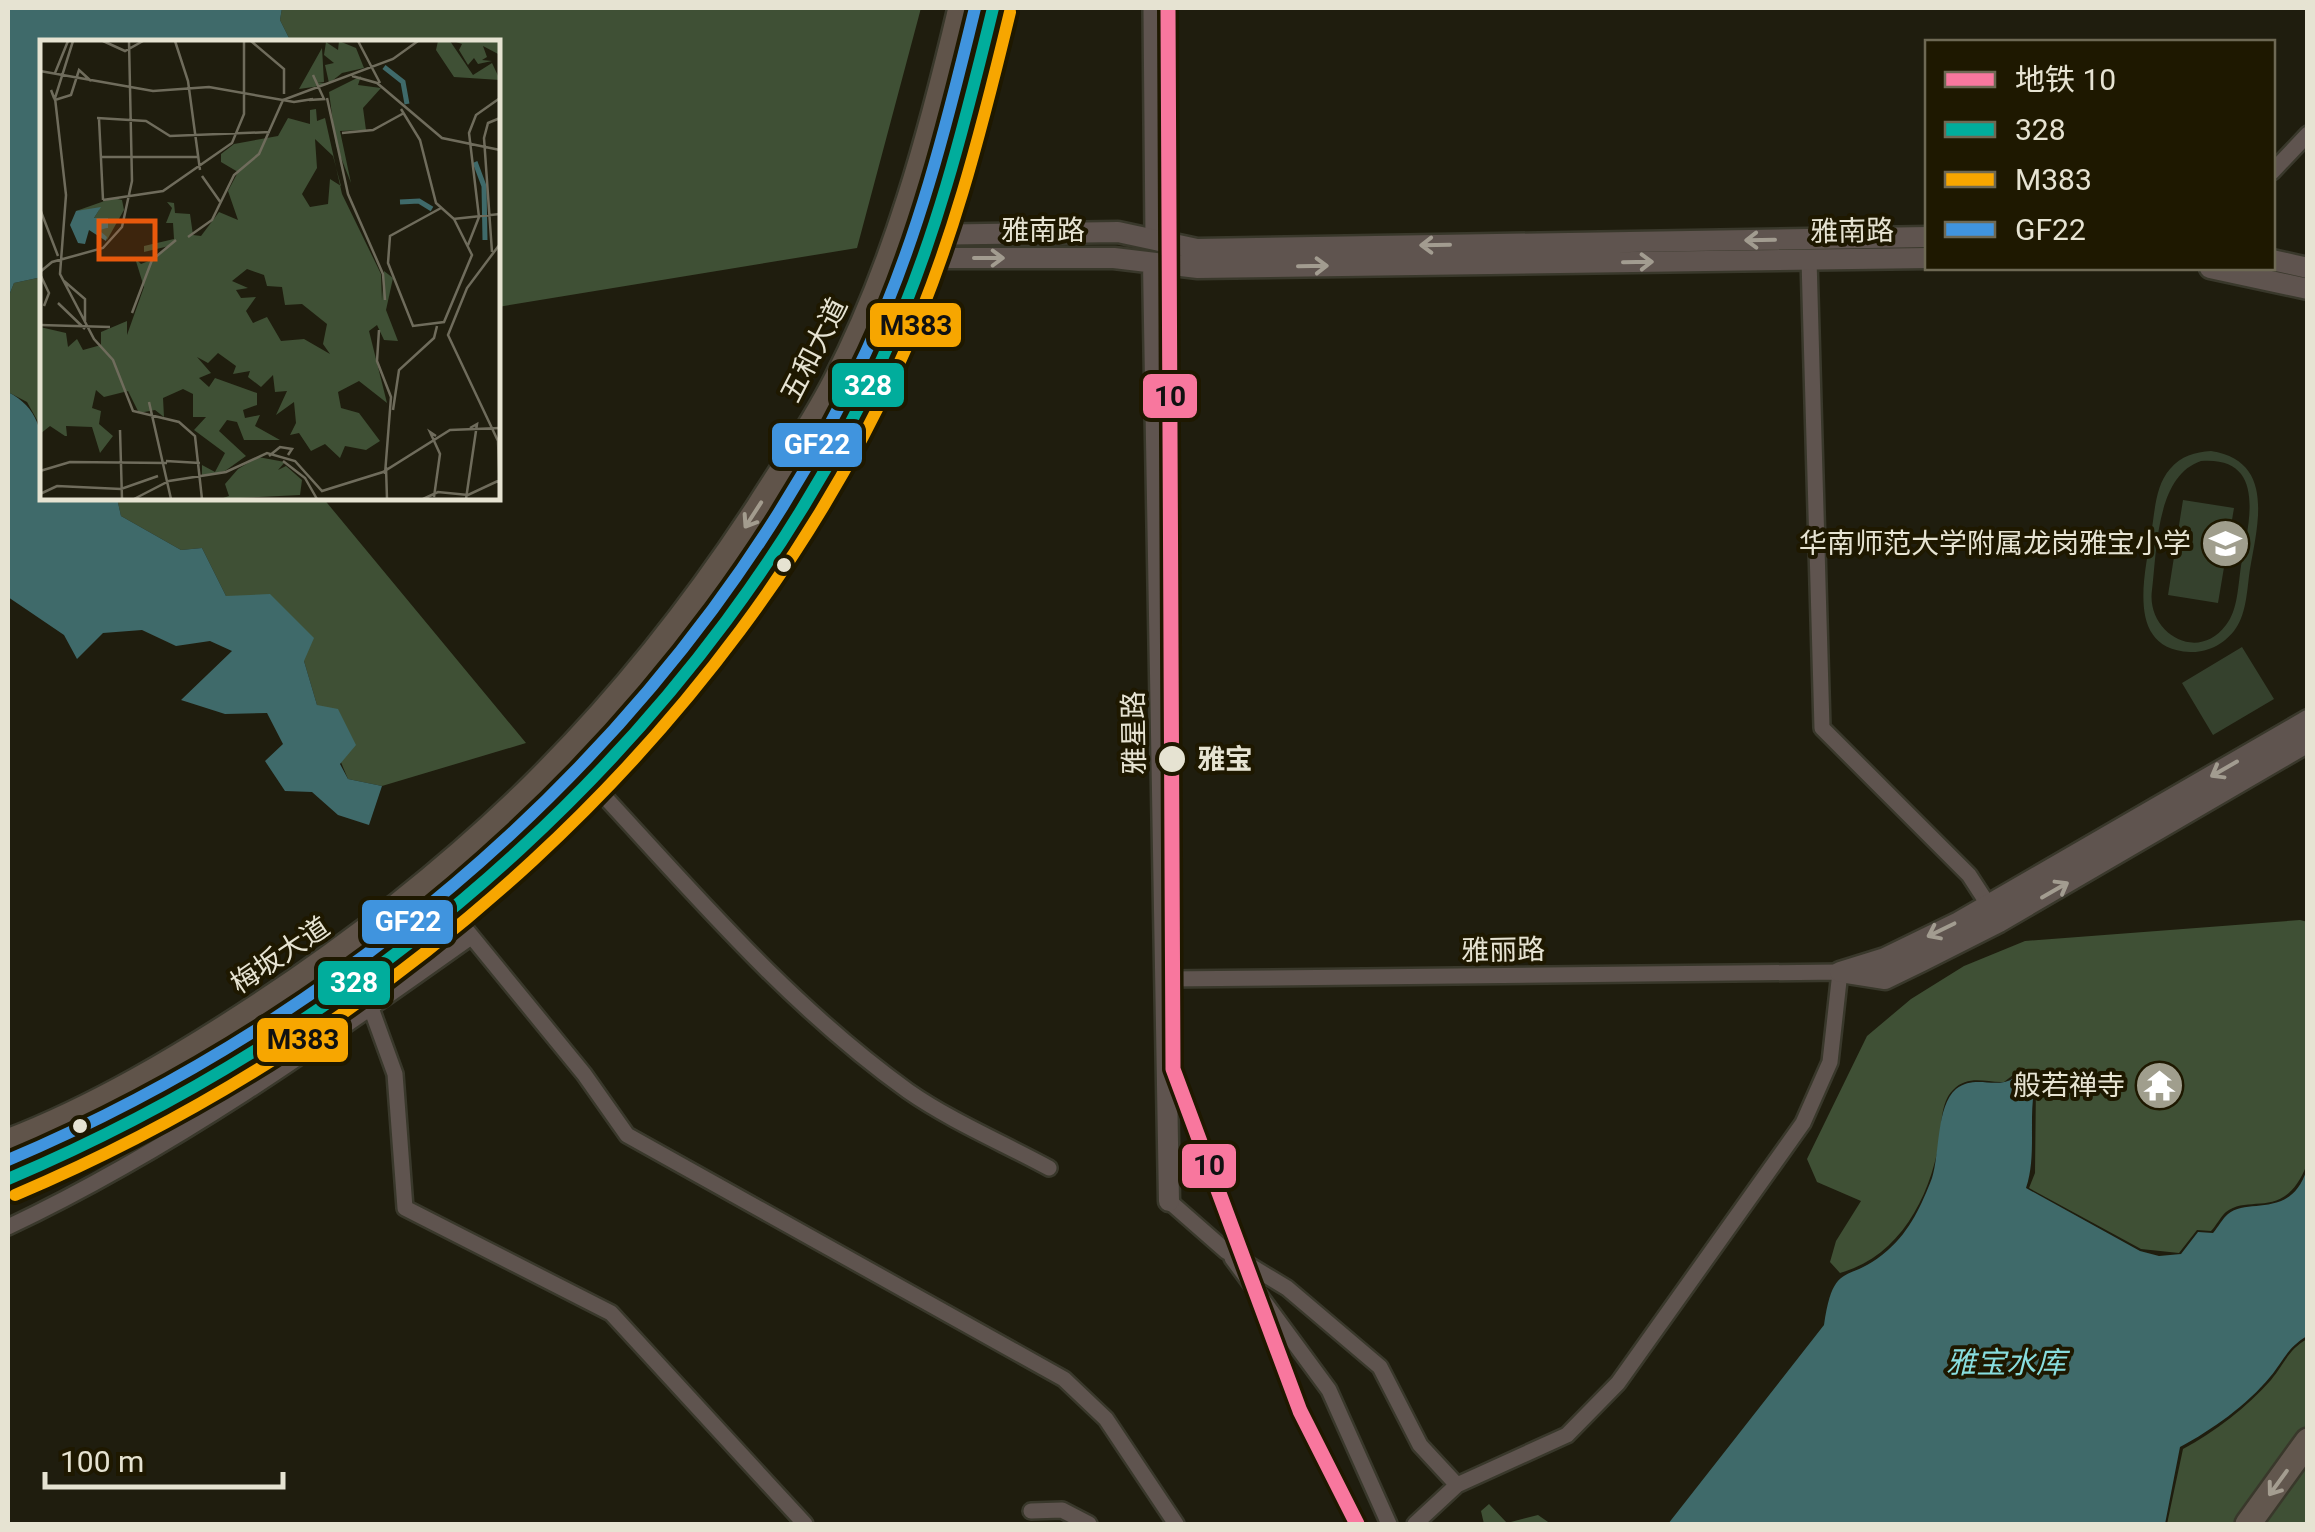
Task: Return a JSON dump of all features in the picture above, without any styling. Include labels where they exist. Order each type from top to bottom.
[{"type":"highway","points":[[2248,1524],[2308,1441]]},
{"type":"main road","name":"五和大道","points":[[555,769],[670,634],[741,534],[835,383],[897,240],[961,8]]},
{"type":"main road","points":[[8,1179],[56,1160],[178,1097],[338,994],[450,910],[592,783],[754,586],[862,401],[924,258],[993,8]]},
{"type":"main road","name":"梅坂大道","points":[[8,1142],[148,1075],[322,964],[460,857],[555,769]]},
{"type":"street","points":[[1151,8],[1153,240]]},
{"type":"street","points":[[2275,169],[2308,134]]},
{"type":"street","name":"雅南路","points":[[897,240],[932,232],[1118,232],[1197,249],[1925,237]]},
{"type":"street","points":[[897,240],[924,258]]},
{"type":"street","name":"雅南路","points":[[924,258],[1114,258],[1198,268],[1925,258]]},
{"type":"street","points":[[1809,260],[1822,728],[1969,875],[1994,914]]},
{"type":"street","points":[[2275,261],[2308,268]]},
{"type":"street","name":"雅星路","points":[[1153,263],[1169,1202]]},
{"type":"street","points":[[2219,270],[2308,289]]},
{"type":"street","points":[[1415,1524],[1457,1485],[1567,1435],[1618,1382],[1803,1123],[1830,1062],[1840,972],[1885,979],[2308,720]]},
{"type":"street","points":[[1994,914],[2308,742]]},
{"type":"street","points":[[592,783],[769,974],[842,1040],[912,1094],[1049,1168]]},
{"type":"street","points":[[450,910],[584,1074],[627,1135],[1064,1379],[1106,1419],[1176,1524]]},
{"type":"street","points":[[8,1227],[86,1190],[166,1144],[471,937]]},
{"type":"street","name":"雅丽路","points":[[1166,979],[1840,972]]},
{"type":"street","points":[[371,1008],[394,1074],[405,1208],[610,1313],[805,1524]]},
{"type":"street","points":[[1169,1202],[1226,1251],[1287,1288],[1380,1366],[1420,1445],[1457,1485]]},
{"type":"street","points":[[1226,1251],[1329,1390],[1389,1524]]},
{"type":"street","points":[[1031,1511],[1062,1510],[1088,1524]]},
{"type":"green space","points":[[282,8],[921,8],[857,248],[500,307],[500,40],[290,40],[280,20]]},
{"type":"green space","points":[[40,277],[40,425],[27,402],[8,392],[8,298],[14,283]]},
{"type":"green space","points":[[2211,451],[2231,457],[2245,467],[2254,481],[2258,514],[2240,622],[2216,646],[2190,652],[2169,648],[2156,638],[2148,624],[2144,607],[2145,569],[2161,483],[2179,461]],"holes":[[[2201,461],[2223,462],[2237,470],[2249,497],[2237,597],[2226,625],[2201,642],[2188,642],[2165,630],[2152,605],[2162,516],[2175,482],[2186,469]]]},
{"type":"green space","points":[[117,500],[325,500],[526,743],[382,786],[348,779],[317,705],[304,661],[226,596],[202,548],[181,550],[121,516]]},
{"type":"green space","points":[[2183,500],[2234,508],[2218,603],[2168,595]]},
{"type":"green space","points":[[2242,647],[2274,699],[2213,735],[2182,683]]},
{"type":"green space","points":[[2308,922],[2307,1164],[2288,1193],[2267,1203],[2235,1207],[2211,1231],[2197,1230],[2179,1253],[2141,1249],[2029,1188],[2035,1173],[2036,1083],[2013,1075],[2004,1082],[1971,1081],[1959,1085],[1946,1101],[1934,1164],[1908,1223],[1879,1254],[1860,1265],[1840,1273],[1830,1262],[1836,1241],[1861,1201],[1817,1182],[1807,1159],[1867,1036],[1911,999],[1964,966],[2025,941]]},
{"type":"green space","points":[[2307,1339],[2307,1524],[2167,1524],[2183,1449],[2241,1409]]},
{"type":"green space","points":[[1489,1504],[1507,1523],[1538,1515],[1551,1524],[1484,1524],[1481,1511]]},
{"type":"water","points":[[8,8],[282,8],[280,20],[290,40],[40,40],[40,277],[14,283],[8,298]]},
{"type":"water","points":[[8,392],[22,401],[38,424],[40,500],[117,500],[121,516],[181,550],[202,548],[226,596],[270,594],[314,638],[304,661],[317,705],[338,709],[356,745],[340,764],[348,779],[382,786],[369,825],[338,815],[312,792],[285,791],[265,761],[283,744],[267,713],[225,714],[181,700],[232,651],[210,641],[176,646],[142,630],[103,633],[77,659],[64,635],[8,597]]},
{"type":"water","name":"雅宝水库","points":[[2014,1078],[2035,1085],[2026,1188],[2140,1251],[2159,1256],[2181,1254],[2198,1232],[2213,1233],[2237,1209],[2281,1201],[2291,1195],[2307,1169],[2307,1336],[2240,1407],[2180,1447],[2165,1524],[1668,1524],[1824,1325],[1838,1281],[1874,1261],[1909,1226],[1932,1178],[1942,1118],[1956,1089]]},
{"type":"metro line","name":"10","points":[[1168,8],[1173,1069],[1300,1411],[1357,1524]]},
{"type":"transit line","name":"GF22","points":[[8,1160],[143,1096],[272,1020],[395,932],[511,834],[617,726],[713,609],[796,484],[866,352],[916,226],[975,8]]},
{"type":"transit line","name":"328","points":[[8,1179],[145,1114],[277,1037],[403,948],[521,848],[629,739],[726,621],[811,494],[882,359],[932,230],[993,8]]},
{"type":"transit line","name":"M383","points":[[15,1195],[154,1129],[287,1051],[414,961],[533,861],[642,750],[740,631],[826,502],[898,366],[949,236],[1010,12]]},
{"type":"place","name":"华南师范大学附属龙岗雅宝小学","points":[[2226,543]]},
{"type":"place","name":"雅宝","points":[[1172,759]]},
{"type":"place","name":"般若禅寺","points":[[2160,1085]]}]
